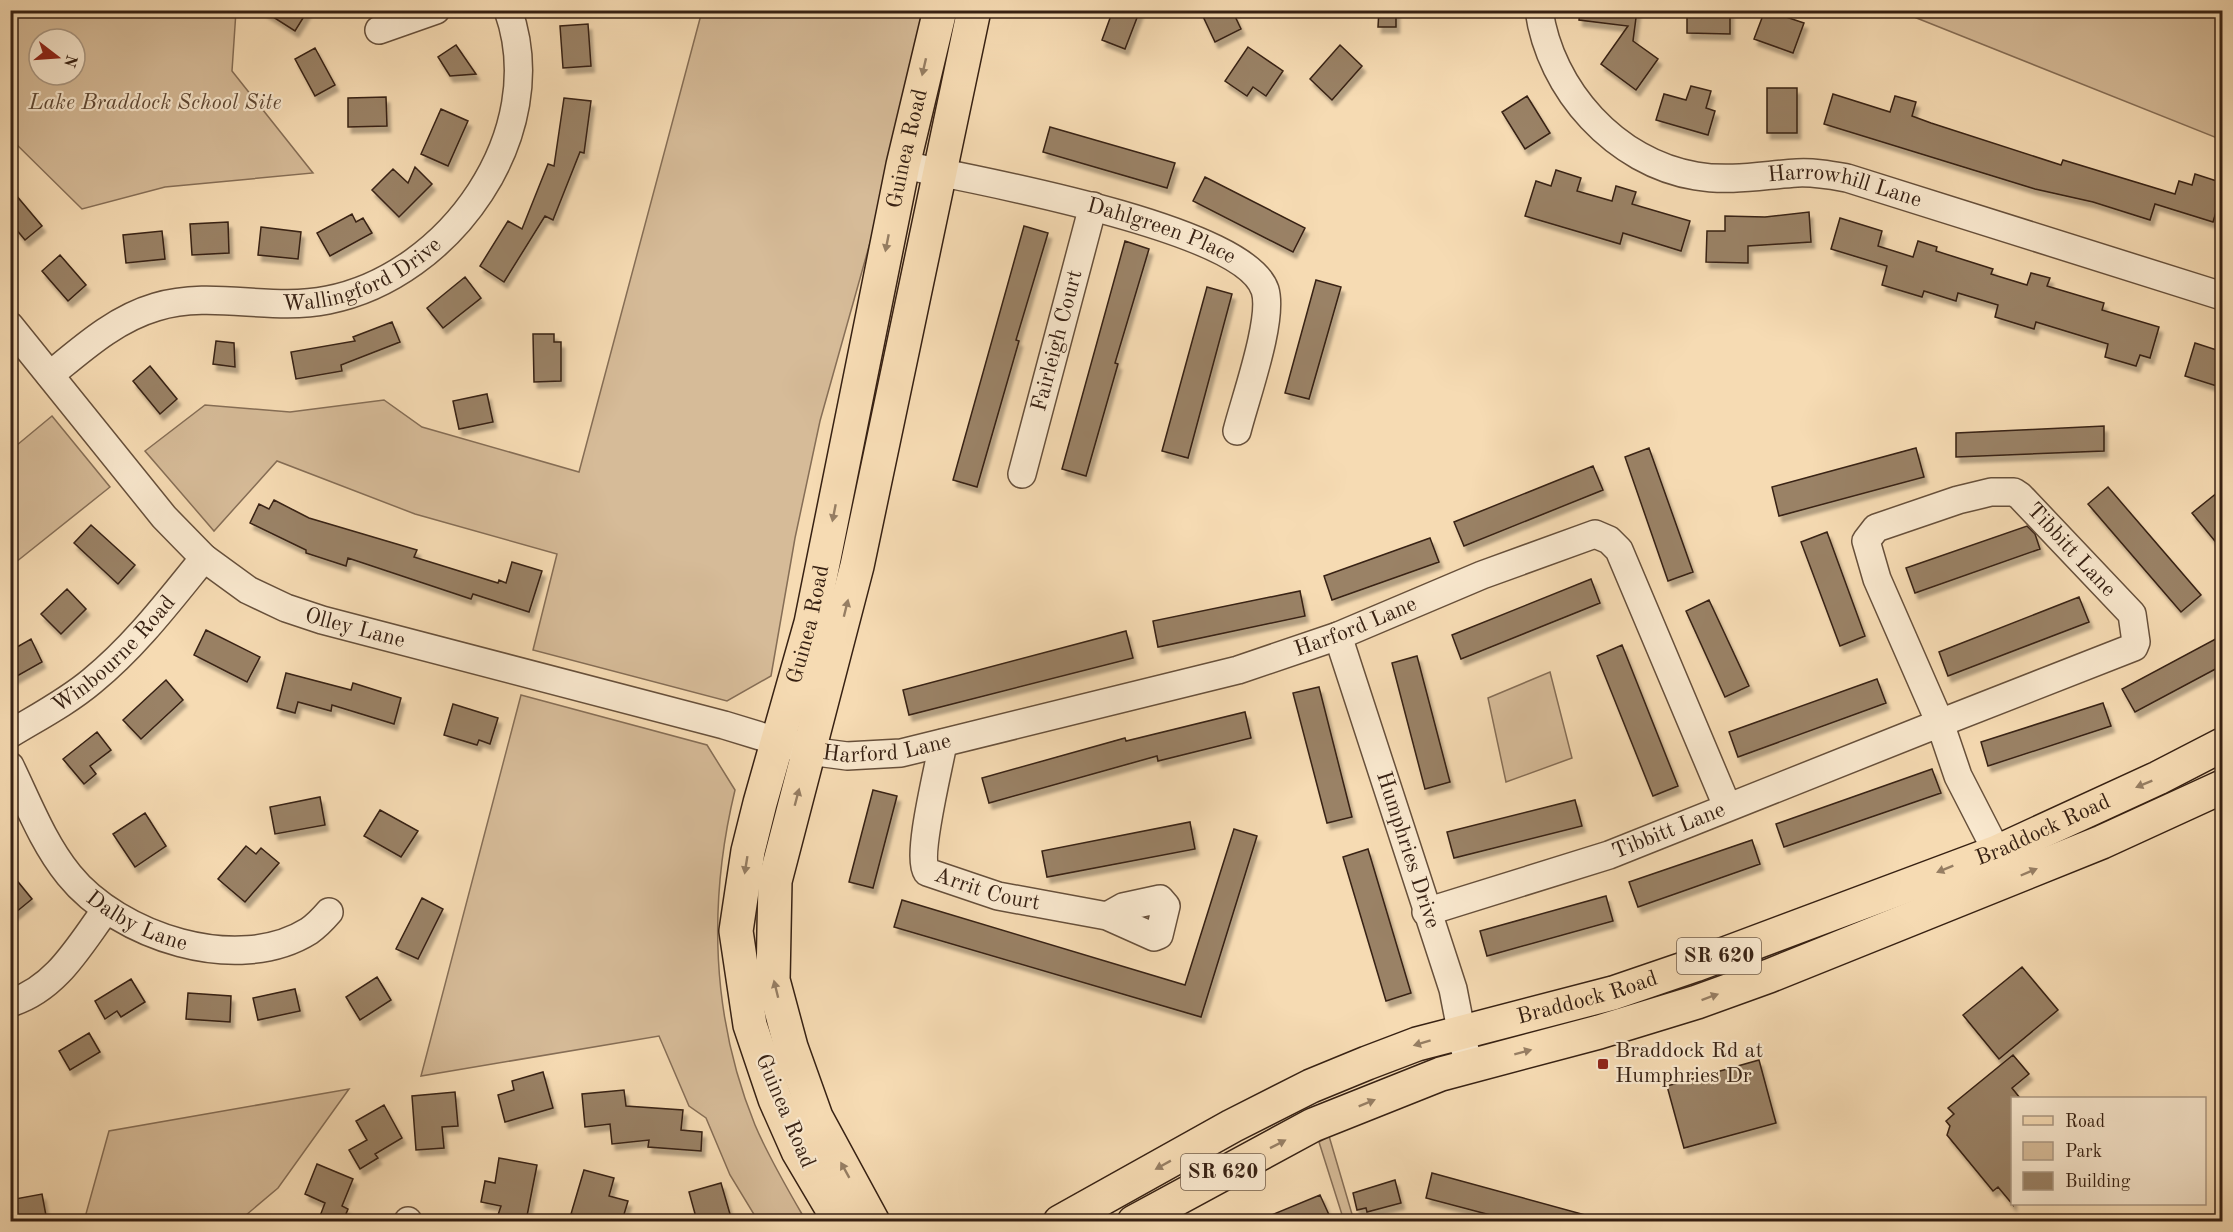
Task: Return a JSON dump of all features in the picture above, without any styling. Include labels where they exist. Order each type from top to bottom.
[{"type":"main road","name":"Guinea Road","points":[[840,1221],[798,1151],[775,1099],[750,1025],[736,931],[748,851],[812,623],[903,165],[940,10]]},
{"type":"main road","name":"Guinea Road","points":[[873,1221],[816,1117],[792,1047],[773,980],[775,881],[857,566],[938,172],[974,10]]},
{"type":"main road","name":"Braddock Road","points":[[1060,1221],[1311,1086],[1417,1044],[1613,993],[1695,965],[1997,852],[2210,752]]},
{"type":"main road","points":[[2210,752],[2220,792]]},
{"type":"main road","name":"Braddock Road","points":[[1134,1221],[1313,1125],[1441,1074],[1599,1032],[1697,1002],[1853,942],[2220,792]]},
{"type":"main road","points":[[1853,942],[1860,922],[1904,900],[1911,883]]},
{"type":"street","points":[[379,30],[436,10]]},
{"type":"street","name":"Wallingford Drive","points":[[50,375],[89,342],[117,323],[156,307],[203,299],[269,305],[328,300],[391,276],[418,260],[462,219],[475,202],[500,155],[512,113],[517,70],[516,43],[508,10]]},
{"type":"street","name":"Harrowhill Lane","points":[[1539,10],[1554,62],[1577,101],[1606,132],[1658,165],[1695,176],[1715,178],[1813,173],[1847,178],[2223,296]]},
{"type":"street","name":"Dahlgreen Place","points":[[903,165],[1093,206],[1204,245],[1228,256],[1258,277],[1265,291],[1267,313],[1237,431]]},
{"type":"street","name":"Fairleigh Court","points":[[1022,474],[1093,206]]},
{"type":"street","name":"Olley Lane","points":[[10,326],[164,516],[204,558],[248,590],[286,608],[322,620],[779,741],[809,751]]},
{"type":"street","name":"Tibbitt Lane","points":[[1426,912],[1609,855],[1727,806],[1940,723],[2134,647],[2136,642],[2132,614],[2013,492],[1991,492],[1958,500],[1876,528],[1866,541],[1877,579],[1940,723],[1958,776],[1997,852]]},
{"type":"street","name":"Harford Lane","points":[[809,751],[848,756],[901,753],[1238,670],[1338,636],[1482,575],[1595,534],[1609,540],[1619,550],[1727,806]]},
{"type":"street","name":"Winbourne Road","points":[[10,734],[64,702],[93,681],[131,645],[204,558]]},
{"type":"street","name":"Humphries Drive","points":[[1338,636],[1426,912],[1453,989],[1463,1031],[1467,1066]]},
{"type":"street","name":"Arrit Court","points":[[944,744],[924,843],[922,865],[927,872],[998,896],[1107,916]]},
{"type":"street","name":"Dalby Lane","points":[[10,766],[55,855],[69,875],[105,911],[144,930],[184,944],[217,949],[248,949],[291,940],[310,930],[329,912]]},
{"type":"street","points":[[13,1002],[37,992],[59,973],[105,911]]},
{"type":"green space","name":"Lake Braddock School Site","points":[[10,11],[236,11],[232,71],[313,173],[165,187],[82,209],[11,139]]},
{"type":"green space","points":[[702,11],[928,11],[882,200],[820,421],[795,538],[771,676],[727,701],[533,650],[557,554],[415,514],[277,461],[214,531],[145,451],[205,405],[290,412],[384,400],[422,427],[579,472]]},
{"type":"green space","points":[[1899,11],[2222,11],[2222,140]]},
{"type":"green space","points":[[52,416],[110,487],[11,566],[11,450]]},
{"type":"green space","points":[[1550,672],[1572,758],[1506,782],[1488,698]]},
{"type":"green space","points":[[521,695],[707,745],[735,790],[726,832],[718,917],[718,959],[722,1001],[740,1084],[755,1125],[806,1221],[758,1221],[730,1175],[706,1118],[689,1106],[659,1036],[421,1076]]},
{"type":"green space","points":[[349,1089],[278,1188],[239,1221],[84,1221],[109,1131]]},
{"type":"green space","points":[[1329,1136],[1354,1221],[1344,1221],[1319,1142]]},
{"type":"building","points":[[262,10],[308,10],[295,31]]},
{"type":"building","points":[[1113,10],[1140,10],[1125,49],[1102,40]]},
{"type":"building","points":[[1200,10],[1232,10],[1241,29],[1215,42]]},
{"type":"building","points":[[1379,10],[1396,10],[1396,27],[1378,27]]},
{"type":"building","points":[[1580,10],[1637,10],[1633,41],[1658,59],[1636,90],[1601,64],[1628,26],[1579,20]]},
{"type":"building","points":[[1687,10],[1730,10],[1730,34],[1687,33]]},
{"type":"building","points":[[1765,10],[1804,23],[1793,53],[1754,39]]},
{"type":"building","points":[[588,24],[591,66],[563,68],[560,26]]},
{"type":"building","points":[[456,45],[476,74],[450,76],[438,57]]},
{"type":"building","points":[[1340,45],[1362,66],[1332,100],[1310,79]]},
{"type":"building","points":[[1248,47],[1283,71],[1266,96],[1253,87],[1247,96],[1225,81]]},
{"type":"building","points":[[315,48],[335,85],[315,96],[295,59]]},
{"type":"building","points":[[1691,86],[1711,91],[1706,108],[1715,111],[1708,135],[1656,120],[1664,94],[1686,100]]},
{"type":"building","points":[[1767,88],[1797,88],[1797,133],[1767,133]]},
{"type":"building","points":[[1833,94],[1890,112],[1895,96],[1916,102],[1912,116],[1931,123],[2061,165],[2063,160],[2175,194],[2179,181],[2192,185],[2195,174],[2223,183],[2223,189],[2213,222],[2155,204],[2150,220],[2093,202],[2035,189],[1824,124]]},
{"type":"building","points":[[1527,96],[1550,133],[1525,149],[1502,112]]},
{"type":"building","points":[[386,97],[387,126],[348,127],[348,98]]},
{"type":"building","points":[[564,98],[591,101],[584,153],[580,152],[553,220],[545,216],[504,282],[480,266],[508,221],[522,229],[548,164],[554,166]]},
{"type":"building","points":[[441,109],[468,121],[448,166],[421,154]]},
{"type":"building","points":[[1050,127],[1175,163],[1167,188],[1043,152]]},
{"type":"building","points":[[415,167],[432,184],[399,217],[372,190],[393,169],[408,183]]},
{"type":"building","points":[[1556,170],[1581,178],[1577,191],[1612,201],[1616,186],[1636,192],[1632,204],[1690,221],[1681,251],[1623,233],[1620,244],[1525,216],[1536,181],[1551,186]]},
{"type":"building","points":[[1205,177],[1305,228],[1293,252],[1193,201]]},
{"type":"building","points":[[10,188],[42,226],[25,240],[10,222]]},
{"type":"building","points":[[1809,212],[1811,242],[1748,246],[1748,263],[1706,262],[1707,231],[1725,231],[1725,216],[1765,217]]},
{"type":"building","points":[[352,214],[356,222],[363,218],[372,233],[330,256],[317,233]]},
{"type":"building","points":[[1840,218],[1882,231],[1878,246],[1913,257],[1918,241],[1937,247],[1936,251],[1993,269],[1991,274],[2027,285],[2031,273],[2050,278],[2047,286],[2104,303],[2102,310],[2159,327],[2150,358],[2140,355],[2136,366],[2105,357],[2108,344],[2036,322],[2034,329],[1995,317],[1998,305],[1958,293],[1956,301],[1924,291],[1922,297],[1882,285],[1887,266],[1831,249]]},
{"type":"building","points":[[228,222],[229,253],[192,255],[190,224]]},
{"type":"building","points":[[1024,226],[1048,233],[1016,340],[1019,341],[977,487],[953,480]]},
{"type":"building","points":[[261,227],[301,232],[298,259],[258,255]]},
{"type":"building","points":[[162,231],[165,259],[126,263],[123,235]]},
{"type":"building","points":[[1125,241],[1149,249],[1115,363],[1118,364],[1086,476],[1062,469]]},
{"type":"building","points":[[60,255],[86,285],[68,301],[42,271]]},
{"type":"building","points":[[465,277],[481,298],[443,328],[427,308]]},
{"type":"building","points":[[1316,280],[1341,287],[1309,399],[1285,393]]},
{"type":"building","points":[[1207,287],[1232,294],[1188,458],[1162,451]]},
{"type":"building","points":[[392,322],[400,342],[341,365],[342,371],[296,379],[291,352],[355,341],[353,337]]},
{"type":"building","points":[[533,334],[554,334],[554,342],[561,342],[561,381],[534,382]]},
{"type":"building","points":[[216,341],[234,343],[235,367],[213,364]]},
{"type":"building","points":[[2195,343],[2223,352],[2223,388],[2185,376]]},
{"type":"building","points":[[150,366],[177,399],[160,414],[133,381]]},
{"type":"building","points":[[487,394],[493,422],[459,429],[453,401]]},
{"type":"building","points":[[2104,426],[2104,451],[1956,457],[1956,433]]},
{"type":"building","points":[[1649,448],[1693,572],[1668,581],[1625,457]]},
{"type":"building","points":[[1916,448],[1924,477],[1779,516],[1772,487]]},
{"type":"building","points":[[1593,466],[1603,490],[1464,546],[1454,522]]},
{"type":"building","points":[[2108,487],[2201,595],[2181,612],[2088,504]]},
{"type":"building","points":[[2223,488],[2223,551],[2192,513]]},
{"type":"building","points":[[274,500],[309,518],[417,550],[414,557],[498,583],[499,580],[506,583],[512,562],[542,571],[529,612],[473,594],[471,599],[348,558],[346,566],[306,553],[306,550],[250,523],[259,504],[269,509]]},
{"type":"building","points":[[91,525],[135,565],[118,584],[74,543]]},
{"type":"building","points":[[2027,526],[2035,534],[2040,549],[1915,593],[1906,568]]},
{"type":"building","points":[[1827,532],[1865,636],[1840,646],[1801,542]]},
{"type":"building","points":[[1430,538],[1439,562],[1332,600],[1324,576]]},
{"type":"building","points":[[1591,579],[1600,603],[1461,659],[1452,635]]},
{"type":"building","points":[[67,589],[86,609],[61,634],[41,614]]},
{"type":"building","points":[[1300,591],[1305,616],[1158,647],[1153,621]]},
{"type":"building","points":[[2079,597],[2089,622],[1948,676],[1939,652]]},
{"type":"building","points":[[1709,600],[1749,686],[1725,697],[1686,611]]},
{"type":"building","points":[[206,630],[260,657],[247,682],[194,655]]},
{"type":"building","points":[[1126,631],[1133,658],[909,715],[903,690]]},
{"type":"building","points":[[2223,635],[2223,665],[2135,712],[2122,689]]},
{"type":"building","points":[[31,639],[42,662],[10,680],[10,651]]},
{"type":"building","points":[[1622,645],[1678,786],[1653,796],[1597,656]]},
{"type":"building","points":[[1417,656],[1450,782],[1425,789],[1392,663]]},
{"type":"building","points":[[286,673],[351,690],[353,683],[401,698],[394,724],[332,705],[331,711],[298,702],[295,713],[277,708]]},
{"type":"building","points":[[1877,679],[1886,703],[1738,757],[1729,732]]},
{"type":"building","points":[[166,680],[183,700],[141,739],[123,720]]},
{"type":"building","points":[[1319,687],[1352,817],[1327,823],[1293,693]]},
{"type":"building","points":[[2103,703],[2111,726],[1988,766],[1981,742]]},
{"type":"building","points":[[453,704],[498,718],[490,744],[479,740],[477,745],[444,735]]},
{"type":"building","points":[[1245,712],[1251,738],[1158,761],[1157,756],[989,803],[982,778],[1125,738],[1126,741]]},
{"type":"building","points":[[97,732],[111,750],[90,766],[96,774],[84,784],[63,759]]},
{"type":"building","points":[[1932,769],[1941,793],[1784,847],[1776,824]]},
{"type":"building","points":[[873,790],[897,796],[873,888],[849,882]]},
{"type":"building","points":[[320,797],[325,825],[275,834],[270,807]]},
{"type":"building","points":[[1575,800],[1582,826],[1454,858],[1447,832]]},
{"type":"building","points":[[380,810],[418,831],[401,857],[364,836]]},
{"type":"building","points":[[145,813],[166,846],[135,867],[113,834]]},
{"type":"building","points":[[1190,822],[1195,849],[1047,877],[1042,851]]},
{"type":"building","points":[[1234,829],[1257,836],[1201,1017],[894,927],[902,900],[1185,985]]},
{"type":"building","points":[[1752,840],[1760,864],[1638,907],[1629,882]]},
{"type":"building","points":[[246,846],[256,854],[261,848],[279,863],[245,902],[218,879]]},
{"type":"building","points":[[1368,849],[1411,993],[1386,1001],[1343,857]]},
{"type":"building","points":[[10,872],[32,899],[10,917]]},
{"type":"building","points":[[1606,896],[1613,921],[1487,956],[1480,931]]},
{"type":"building","points":[[422,898],[443,909],[418,959],[396,949]]},
{"type":"building","points":[[2022,967],[2058,1010],[1999,1059],[1963,1015]]},
{"type":"building","points":[[377,977],[391,1000],[360,1020],[346,997]]},
{"type":"building","points":[[131,979],[145,1002],[121,1017],[117,1011],[105,1019],[95,1001]]},
{"type":"building","points":[[295,989],[300,1011],[258,1020],[253,998]]},
{"type":"building","points":[[188,993],[231,996],[230,1022],[186,1019]]},
{"type":"building","points":[[89,1033],[100,1052],[70,1070],[59,1051]]},
{"type":"building","points":[[2013,1055],[2029,1074],[2012,1088],[2019,1097],[2011,1097],[2011,1203],[1998,1187],[1993,1191],[1947,1135],[1950,1126],[1946,1121],[1954,1114],[1948,1108]]},
{"type":"building","points":[[1759,1060],[1776,1123],[1684,1148],[1667,1086]]},
{"type":"building","points":[[543,1072],[553,1108],[505,1122],[498,1095],[514,1090],[512,1081]]},
{"type":"building","points":[[624,1090],[626,1106],[683,1110],[681,1130],[702,1132],[701,1151],[648,1147],[649,1140],[612,1144],[610,1124],[585,1127],[582,1094]]},
{"type":"building","points":[[455,1092],[458,1126],[442,1127],[444,1148],[416,1150],[412,1096]]},
{"type":"building","points":[[384,1105],[402,1138],[375,1154],[378,1158],[360,1169],[349,1150],[367,1140],[356,1121]]},
{"type":"building","points":[[499,1158],[537,1165],[526,1221],[496,1221],[501,1206],[481,1202],[485,1181],[495,1183]]},
{"type":"building","points":[[317,1164],[353,1179],[342,1206],[348,1209],[343,1221],[332,1221],[320,1216],[325,1203],[305,1194]]},
{"type":"building","points":[[584,1170],[614,1178],[609,1196],[628,1201],[622,1221],[597,1221],[571,1214]]},
{"type":"building","points":[[1432,1173],[1589,1216],[1588,1221],[1513,1221],[1426,1198]]},
{"type":"building","points":[[1395,1180],[1401,1203],[1367,1212],[1366,1208],[1357,1210],[1353,1193]]},
{"type":"building","points":[[721,1183],[732,1221],[697,1221],[689,1192]]},
{"type":"building","points":[[42,1194],[47,1221],[19,1221],[15,1199]]},
{"type":"building","points":[[1320,1195],[1330,1217],[1319,1221],[1257,1221]]},
{"type":"place","name":"Braddock Rd at Humphries Dr","points":[[1603,1064]]}]
